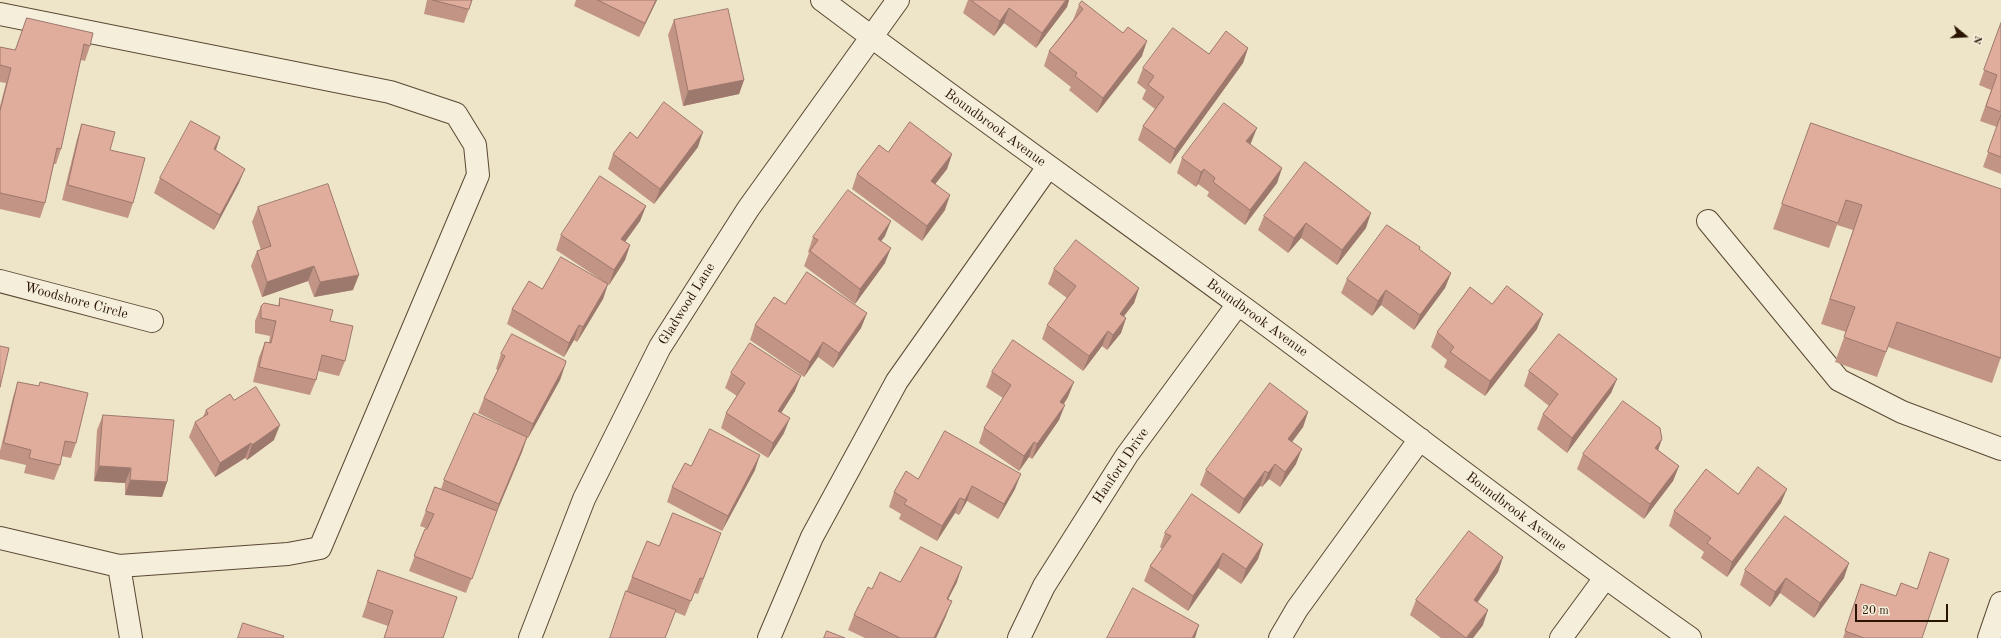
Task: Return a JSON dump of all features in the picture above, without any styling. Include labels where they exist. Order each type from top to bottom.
[{"type":"street","name":"Boundbrook Avenue","points":[[822,0],[870,37],[1238,304],[1605,578],[1690,638]]},
{"type":"street","name":"Gladwood Lane","points":[[530,638],[584,499],[660,347],[748,209],[898,0]]},
{"type":"street","points":[[0,14],[390,92],[456,114],[475,145],[478,175],[320,548],[288,554],[119,566],[0,538]]},
{"type":"street","points":[[769,638],[812,537],[896,381],[1048,167]]},
{"type":"street","points":[[1708,222],[1839,380],[1902,412],[2001,449]]},
{"type":"street","name":"Woodshore Circle","points":[[0,281],[152,321]]},
{"type":"street","name":"Hanford Drive","points":[[1019,638],[1044,586],[1127,455],[1238,304]]},
{"type":"street","points":[[1280,638],[1297,609],[1420,440]]},
{"type":"street","points":[[119,566],[131,638]]},
{"type":"street","points":[[1561,638],[1605,578]]},
{"type":"street","points":[[1989,638],[2001,603]]},
{"type":"building","points":[[433,0],[472,0],[469,9]]},
{"type":"building","points":[[598,0],[656,0],[645,23]]},
{"type":"building","points":[[971,0],[1066,0],[1042,33],[1009,8],[1000,21]]},
{"type":"building","points":[[1082,1],[1123,33],[1128,27],[1147,41],[1103,98],[1075,76],[1077,73],[1049,51],[1083,9],[1079,5]]},
{"type":"building","points":[[728,9],[744,80],[688,91],[674,20]]},
{"type":"building","points":[[27,18],[93,33],[90,46],[84,44],[61,149],[57,148],[45,203],[0,193],[0,111],[11,68],[0,65],[0,47],[15,50]]},
{"type":"building","points":[[2001,23],[2001,112],[1986,106],[1997,75],[1984,70]]},
{"type":"building","points":[[1173,28],[1209,54],[1226,31],[1248,48],[1175,149],[1143,126],[1164,97],[1148,85],[1154,76],[1143,68]]},
{"type":"building","points":[[664,102],[703,132],[660,189],[613,154],[630,132],[637,138]]},
{"type":"building","points":[[1224,103],[1257,128],[1246,141],[1282,168],[1250,210],[1213,182],[1215,178],[1204,169],[1201,172],[1182,158]]},
{"type":"building","points":[[2001,115],[2001,157],[1988,152]]},
{"type":"building","points":[[191,121],[220,137],[214,149],[245,169],[220,215],[160,178]]},
{"type":"building","points":[[910,122],[952,154],[931,181],[950,195],[927,226],[857,174],[879,145],[888,152]]},
{"type":"building","points":[[1811,123],[2001,189],[2001,358],[1897,322],[1886,352],[1844,337],[1855,307],[1830,299],[1862,205],[1846,200],[1838,223],[1782,204]]},
{"type":"building","points":[[82,124],[115,132],[110,150],[145,158],[133,203],[68,185]]},
{"type":"building","points":[[1305,162],[1371,213],[1342,250],[1306,223],[1294,238],[1264,216]]},
{"type":"building","points":[[600,176],[646,206],[621,239],[630,245],[614,270],[561,235]]},
{"type":"building","points":[[328,184],[359,275],[320,282],[314,266],[267,282],[257,251],[271,246],[258,207]]},
{"type":"building","points":[[848,190],[891,221],[878,239],[891,248],[860,289],[810,251],[818,240],[813,237]]},
{"type":"building","points":[[1387,225],[1420,247],[1419,249],[1451,273],[1420,315],[1386,290],[1378,301],[1347,279]]},
{"type":"building","points":[[1076,240],[1139,288],[1120,314],[1126,318],[1113,335],[1108,331],[1089,356],[1047,325],[1076,286],[1054,269]]},
{"type":"building","points":[[561,257],[608,284],[583,327],[579,325],[569,343],[512,309],[529,281],[542,289]]},
{"type":"building","points":[[807,272],[867,313],[839,353],[823,342],[810,362],[755,325],[774,297],[785,304]]},
{"type":"building","points":[[1507,286],[1543,314],[1490,381],[1450,352],[1454,347],[1437,332],[1470,287],[1492,304]]},
{"type":"building","points":[[280,298],[333,310],[330,321],[353,326],[345,361],[322,355],[316,380],[259,367],[265,342],[271,343],[276,321],[261,318],[261,306],[264,303],[279,306]]},
{"type":"building","points":[[512,334],[566,361],[533,424],[484,398],[505,356],[501,354]]},
{"type":"building","points":[[1559,334],[1617,379],[1572,438],[1543,414],[1558,394],[1529,371]]},
{"type":"building","points":[[1013,340],[1074,382],[1060,402],[1065,405],[1037,444],[1034,442],[1024,456],[984,428],[1011,385],[992,372]]},
{"type":"building","points":[[750,343],[801,376],[778,411],[790,418],[773,443],[726,413],[745,383],[731,373]]},
{"type":"building","points":[[0,346],[9,348],[0,387]]},
{"type":"building","points":[[18,382],[39,386],[40,382],[88,393],[76,443],[65,441],[60,465],[29,458],[31,450],[4,443]]},
{"type":"building","points":[[1270,383],[1308,412],[1288,439],[1302,449],[1285,472],[1275,464],[1268,473],[1265,471],[1244,499],[1206,470]]},
{"type":"building","points":[[256,387],[280,425],[252,445],[251,443],[220,463],[195,422],[208,414],[206,410],[230,394],[234,400]]},
{"type":"building","points":[[1623,401],[1660,428],[1662,439],[1655,448],[1679,466],[1650,504],[1583,454]]},
{"type":"building","points":[[474,413],[527,437],[499,504],[444,480]]},
{"type":"building","points":[[103,415],[174,420],[167,482],[130,480],[131,468],[99,466]]},
{"type":"building","points":[[710,429],[760,455],[728,516],[672,487],[685,463],[691,466]]},
{"type":"building","points":[[945,431],[1021,474],[1004,504],[972,486],[965,500],[960,498],[942,526],[904,504],[907,500],[894,492],[906,471],[918,479]]},
{"type":"building","points":[[1758,467],[1787,489],[1732,562],[1707,543],[1711,538],[1674,511],[1706,469],[1738,494]]},
{"type":"building","points":[[435,487],[497,511],[472,579],[414,556],[425,529],[427,529],[434,514],[426,511]]},
{"type":"building","points":[[1192,494],[1263,544],[1246,569],[1223,553],[1193,596],[1150,566],[1171,536],[1165,533]]},
{"type":"building","points":[[673,513],[721,533],[703,579],[700,578],[691,601],[632,577],[647,541],[659,546]]},
{"type":"building","points":[[1785,516],[1849,563],[1820,603],[1786,578],[1775,592],[1745,570]]},
{"type":"building","points":[[1469,531],[1503,557],[1474,600],[1488,610],[1466,638],[1416,600]]},
{"type":"building","points":[[921,547],[962,567],[947,599],[952,601],[934,638],[900,638],[854,615],[868,587],[872,589],[880,572],[900,582]]},
{"type":"building","points":[[1930,552],[1949,559],[1922,638],[1864,638],[1845,631],[1861,584],[1896,596],[1901,583],[1917,589]]},
{"type":"building","points":[[378,570],[457,597],[443,638],[384,638],[393,611],[368,602]]},
{"type":"building","points":[[1133,588],[1199,625],[1192,638],[1107,638]]},
{"type":"building","points":[[626,591],[676,610],[665,638],[610,638]]},
{"type":"building","points":[[243,623],[284,636],[283,638],[238,638]]},
{"type":"building","points":[[827,631],[845,638],[824,638]]}]
